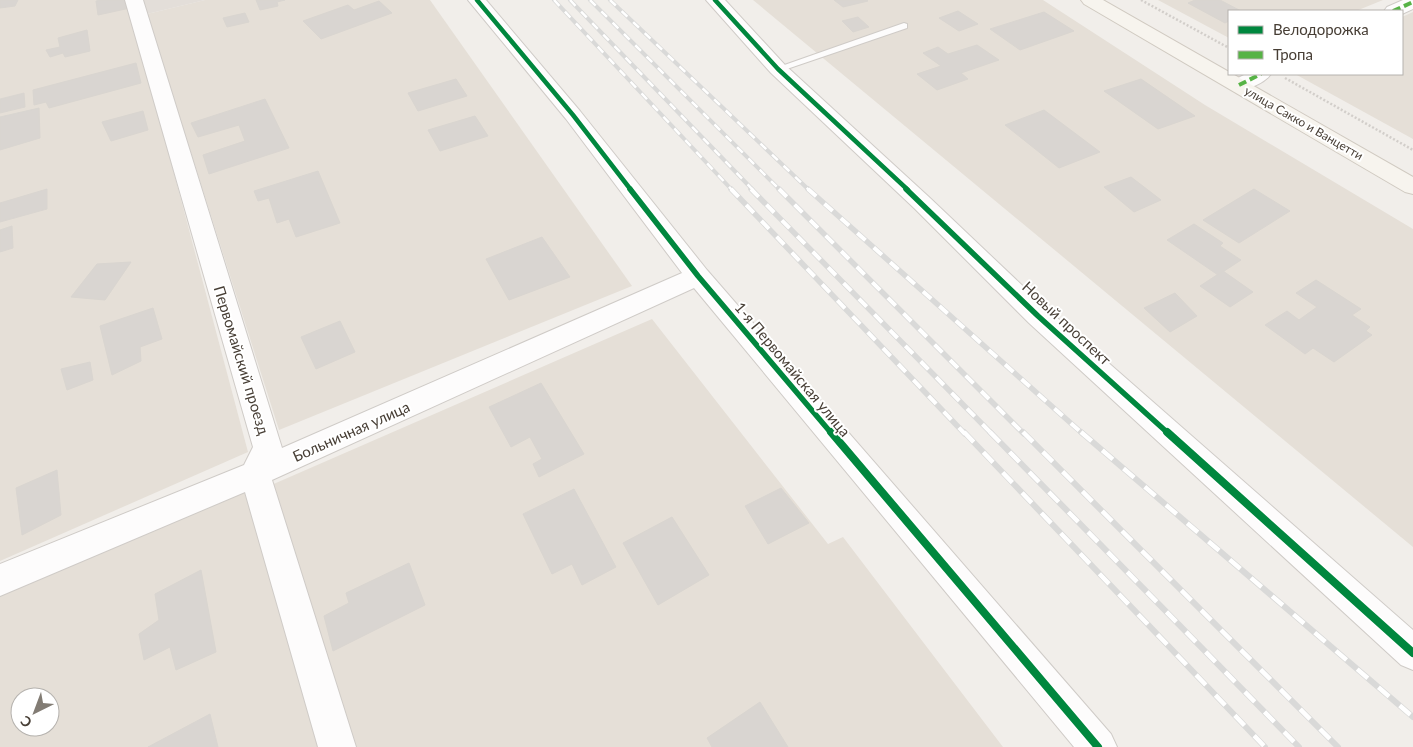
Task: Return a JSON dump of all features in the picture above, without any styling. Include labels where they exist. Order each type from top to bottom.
[{"type":"main road","name":"улица Сакко и Ванцетти","points":[[1090,0],[1413,187]]},
{"type":"street","name":"Первомайский проезд","points":[[134,0],[268,447],[255,474]]},
{"type":"street","name":"1-я Первомайская улица","points":[[477,0],[573,115],[698,276],[1098,747]]},
{"type":"street","name":"Новый проспект","points":[[715,0],[778,69],[922,203],[1038,316],[1413,653]]},
{"type":"street","points":[[1395,10],[1413,2]]},
{"type":"street","points":[[1239,85],[1260,75]]},
{"type":"street","name":"Больничная улица","points":[[0,580],[255,474],[698,276]]},
{"type":"street","points":[[255,474],[337,747]]},
{"type":"lane","points":[[778,69],[904,26]]},
{"type":"path","points":[[1142,0],[1228,47]]},
{"type":"path","points":[[1280,75],[1413,150]]},
{"type":"shaded area","points":[[0,0],[128,0],[248,452],[0,561]]},
{"type":"shaded area","points":[[142,0],[205,0],[147,14]]},
{"type":"shaded area","points":[[205,0],[430,0],[632,286],[279,430],[147,14]]},
{"type":"shaded area","points":[[753,0],[1043,0],[1205,105],[1413,229],[1413,547]]},
{"type":"shaded area","points":[[1158,0],[1383,0],[1358,10],[1228,10],[1228,37]]},
{"type":"shaded area","points":[[1413,12],[1413,139],[1297,75],[1403,75],[1403,17]]},
{"type":"shaded area","points":[[652,319],[828,544],[843,537],[1003,747],[352,747],[269,486]]},
{"type":"shaded area","points":[[252,489],[325,747],[0,747],[0,592]]},
{"type":"building","points":[[0,0],[18,0],[15,6],[0,8]]},
{"type":"building","points":[[128,0],[130,8],[98,15],[96,1]]},
{"type":"building","points":[[256,0],[285,0],[277,2],[278,6],[260,10]]},
{"type":"building","points":[[834,0],[867,0],[868,1],[843,7]]},
{"type":"building","points":[[1195,0],[1220,0],[1239,10],[1228,10],[1228,22],[1225,23],[1188,3]]},
{"type":"building","points":[[379,1],[392,13],[321,39],[303,21],[348,5],[354,10]]},
{"type":"building","points":[[958,11],[978,24],[959,31],[939,18]]},
{"type":"building","points":[[1044,12],[1074,31],[1020,50],[990,29]]},
{"type":"building","points":[[245,13],[249,22],[227,27],[223,18]]},
{"type":"building","points":[[858,17],[869,27],[853,32],[842,21]]},
{"type":"building","points":[[87,30],[90,51],[65,57],[63,53],[50,57],[46,50],[60,47],[58,38]]},
{"type":"building","points":[[977,45],[999,60],[961,73],[968,79],[937,90],[917,74],[941,66],[923,53],[938,47],[948,54]]},
{"type":"building","points":[[136,63],[141,83],[49,108],[46,102],[34,105],[33,90]]},
{"type":"building","points":[[456,79],[467,96],[418,111],[408,93]]},
{"type":"building","points":[[1141,79],[1195,116],[1158,129],[1104,91]]},
{"type":"building","points":[[24,93],[25,107],[0,113],[0,99]]},
{"type":"building","points":[[265,99],[289,148],[209,174],[203,155],[245,141],[239,125],[198,137],[191,123]]},
{"type":"building","points":[[39,108],[40,138],[0,150],[0,117]]},
{"type":"building","points":[[1044,110],[1100,152],[1059,168],[1005,125]]},
{"type":"building","points":[[143,111],[148,130],[111,141],[102,122]]},
{"type":"building","points":[[475,116],[488,136],[440,151],[428,130]]},
{"type":"building","points":[[318,171],[340,223],[296,237],[289,219],[277,223],[269,198],[258,201],[254,191]]},
{"type":"building","points":[[1131,177],[1161,200],[1134,212],[1104,187]]},
{"type":"building","points":[[47,189],[47,209],[0,222],[0,203]]},
{"type":"building","points":[[1254,189],[1290,211],[1239,243],[1203,220]]},
{"type":"building","points":[[1194,224],[1223,243],[1220,246],[1241,260],[1218,275],[1167,240]]},
{"type":"building","points":[[12,226],[13,248],[0,252],[0,230]]},
{"type":"building","points":[[542,237],[570,277],[509,300],[486,259]]},
{"type":"building","points":[[131,262],[105,300],[71,297],[97,264]]},
{"type":"building","points":[[1223,271],[1253,292],[1230,307],[1200,286]]},
{"type":"building","points":[[1316,280],[1361,309],[1352,315],[1370,327],[1366,331],[1372,335],[1334,362],[1313,348],[1305,354],[1265,325],[1287,311],[1299,320],[1317,307],[1296,293]]},
{"type":"building","points":[[1175,293],[1197,316],[1170,332],[1144,308]]},
{"type":"building","points":[[153,308],[162,339],[140,347],[141,361],[112,375],[100,326]]},
{"type":"building","points":[[340,321],[355,352],[316,369],[301,337]]},
{"type":"building","points":[[90,362],[93,380],[67,390],[61,369]]},
{"type":"building","points":[[541,383],[584,454],[539,477],[533,464],[542,459],[530,437],[511,447],[489,407]]},
{"type":"building","points":[[57,470],[61,515],[22,535],[16,488]]},
{"type":"building","points":[[781,488],[809,523],[768,544],[745,506]]},
{"type":"building","points":[[574,489],[616,567],[582,585],[572,564],[552,574],[523,514]]},
{"type":"building","points":[[672,517],[709,575],[658,605],[623,543]]},
{"type":"building","points":[[409,563],[425,605],[333,651],[324,616],[349,603],[346,593]]},
{"type":"building","points":[[201,570],[216,652],[176,670],[170,647],[144,660],[139,634],[159,620],[155,594]]},
{"type":"building","points":[[760,702],[788,747],[712,747],[707,738]]},
{"type":"building","points":[[210,714],[218,747],[148,747]]},
{"type":"railway","points":[[554,0],[732,190]]},
{"type":"railway","points":[[570,0],[753,190]]},
{"type":"railway","points":[[590,0],[1024,434]]},
{"type":"railway","points":[[610,0],[809,190]]},
{"type":"railway","points":[[731,189],[965,434]]},
{"type":"railway","points":[[751,189],[992,434]]},
{"type":"railway","points":[[808,189],[1083,434]]},
{"type":"railway","points":[[964,432],[1265,747]]},
{"type":"railway","points":[[990,432],[1299,747]]},
{"type":"railway","points":[[1023,432],[1338,747]]},
{"type":"railway","points":[[1081,432],[1413,717]]},
{"type":"marked path","points":[[1395,10],[1413,2]]},
{"type":"marked path","points":[[1239,85],[1259,75]]},
{"type":"cycle path","points":[[477,0],[573,115],[698,276],[1098,747]]},
{"type":"cycle path","points":[[715,0],[778,69],[922,203],[1038,316],[1413,653]]}]
